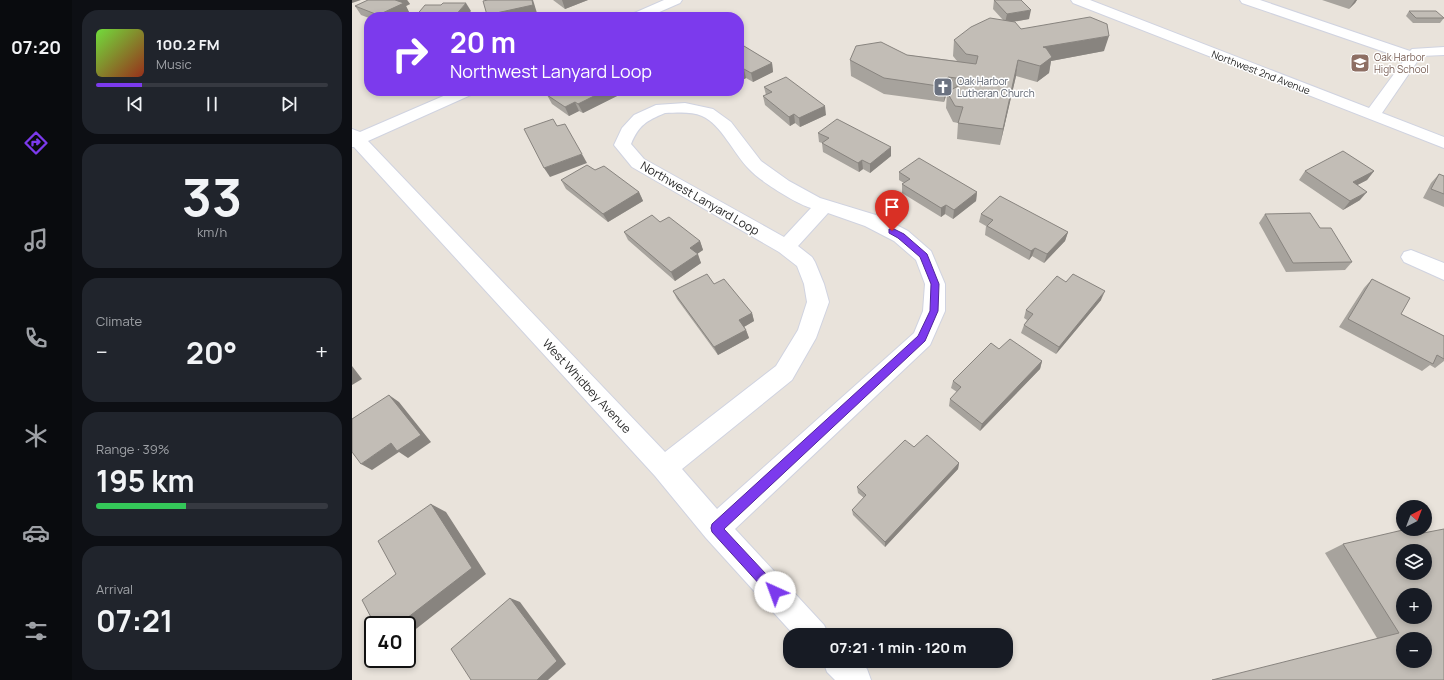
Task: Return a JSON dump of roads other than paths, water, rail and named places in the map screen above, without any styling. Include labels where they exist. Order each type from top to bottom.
[{"type":"street","points":[[648,12],[675,0]]},
{"type":"street","name":"Northwest 2nd Avenue","points":[[1078,0],[1444,143]]},
{"type":"street","points":[[1247,0],[1413,57]]},
{"type":"street","points":[[1372,115],[1417,52],[1444,51]]},
{"type":"street","points":[[354,139],[456,96]]},
{"type":"street","name":"Northwest Lanyard Loop","points":[[664,468],[784,373],[808,332],[818,302],[814,284],[805,262],[786,247],[638,163],[622,145],[628,132],[640,118],[662,108],[685,108],[707,112],[725,126],[755,165],[813,202],[872,221],[901,236],[924,256],[935,284],[934,311],[922,339],[716,528]]},
{"type":"street","name":"West Whidbey Avenue","points":[[354,139],[664,468],[716,528],[808,628]]},
{"type":"street","points":[[786,247],[824,206]]},
{"type":"street","points":[[1411,257],[1444,272]]},
{"type":"street","points":[[845,668],[856,680]]},
{"type":"place","name":"Oak Harbor High School","points":[[1360,63]]},
{"type":"place","name":"Oak Harbor Lutheran Church","points":[[943,87]]}]
